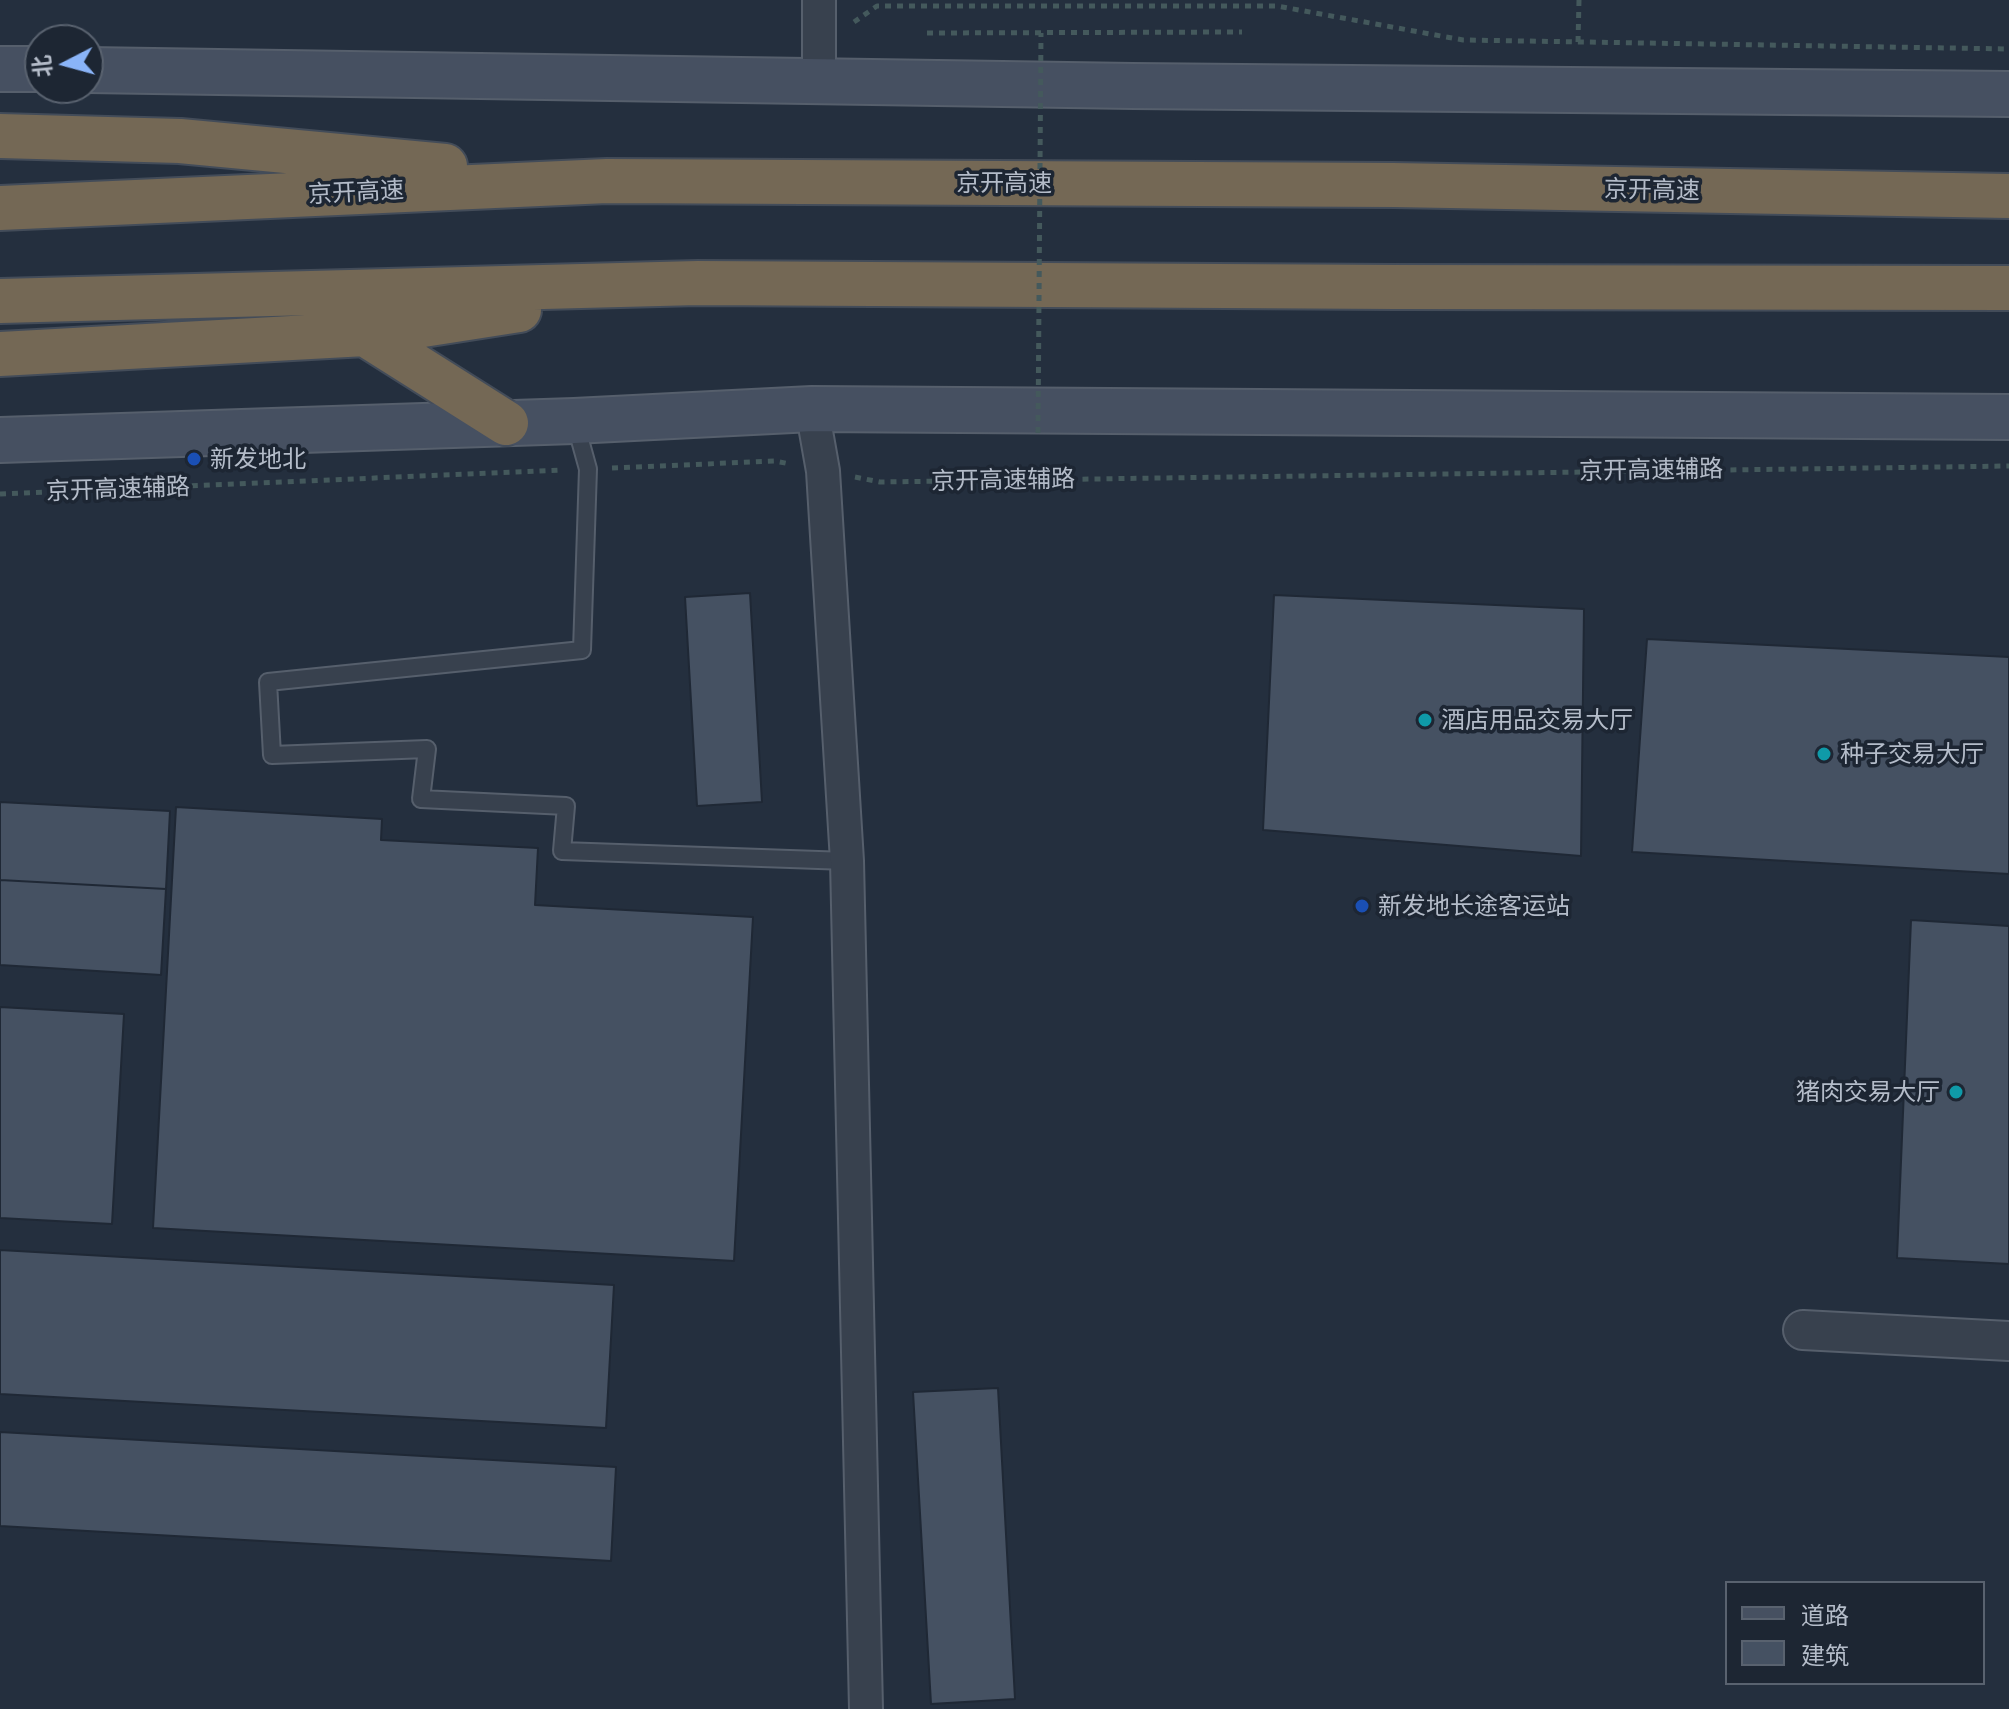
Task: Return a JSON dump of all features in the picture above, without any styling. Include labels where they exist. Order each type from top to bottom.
[{"type":"highway","points":[[0,136],[180,141],[607,181]]},
{"type":"highway","name":"京开高速","points":[[0,208],[607,181],[1393,185],[2009,196]]},
{"type":"highway","points":[[0,354],[365,334],[698,283]]},
{"type":"highway","points":[[0,301],[698,283],[2009,288]]},
{"type":"highway","points":[[365,334],[506,423]]},
{"type":"main road","points":[[104,70],[819,64],[2009,94]]},
{"type":"main road","points":[[0,69],[24,69]]},
{"type":"main road","points":[[0,440],[574,421],[812,409],[2009,417]]},
{"type":"street","points":[[819,0],[819,64]]},
{"type":"street","points":[[812,409],[823,471],[847,861],[866,1709]]},
{"type":"street","points":[[1803,1330],[2009,1341]]},
{"type":"lane","points":[[574,421],[588,469],[582,650],[268,682],[272,755],[427,749],[421,799],[566,806],[562,851],[847,861]]},
{"type":"path","points":[[1578,42],[1579,0]]},
{"type":"path","points":[[819,64],[877,6],[1277,6],[1463,40],[2009,49]]},
{"type":"path","points":[[927,33],[1242,32]]},
{"type":"path","points":[[1038,433],[1041,33]]},
{"type":"path","name":"京开高速辅路","points":[[0,494],[775,461],[880,482],[2009,466]]},
{"type":"building","points":[[750,593],[762,802],[697,806],[685,597]]},
{"type":"building","name":"酒店用品交易大厅","points":[[1274,595],[1584,609],[1581,856],[1263,830]]},
{"type":"building","name":"种子交易大厅","points":[[1647,639],[2009,657],[2009,874],[1632,852]]},
{"type":"building","points":[[0,802],[170,811],[166,889],[0,880]]},
{"type":"building","points":[[176,807],[382,819],[381,840],[538,848],[535,905],[753,917],[734,1261],[153,1228]]},
{"type":"building","points":[[0,880],[166,889],[161,975],[0,965]]},
{"type":"building","name":"猪肉交易大厅","points":[[1911,920],[2009,926],[2009,1264],[1897,1258]]},
{"type":"building","points":[[0,1007],[124,1014],[112,1224],[0,1218]]},
{"type":"building","points":[[0,1250],[614,1285],[606,1428],[0,1394]]},
{"type":"building","points":[[998,1388],[1015,1699],[931,1704],[913,1392]]},
{"type":"building","points":[[0,1432],[616,1467],[611,1561],[0,1526]]},
{"type":"place","name":"新发地北","points":[[194,459]]},
{"type":"place","name":"酒店用品交易大厅","points":[[1425,720]]},
{"type":"place","name":"种子交易大厅","points":[[1824,754]]},
{"type":"place","name":"新发地长途客运站","points":[[1362,906]]},
{"type":"place","name":"猪肉交易大厅","points":[[1956,1092]]}]
